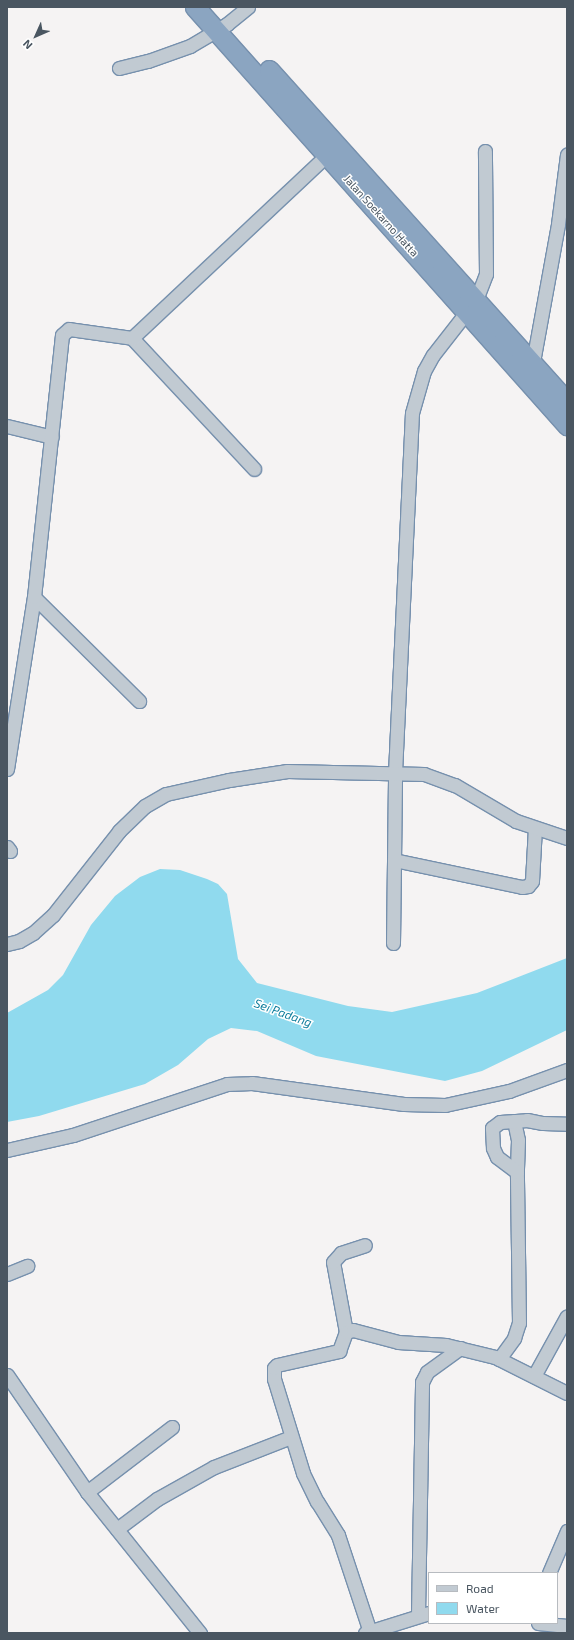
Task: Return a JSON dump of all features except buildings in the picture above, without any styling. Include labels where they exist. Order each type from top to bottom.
[{"type":"highway","name":"Jalan Soekarno Hatta","points":[[195,7],[221,27],[471,306],[567,425]]},
{"type":"highway","name":"Jalan Soekarno Hatta","points":[[212,7],[221,27]]},
{"type":"highway","name":"Jalan Soekarno Hatta","points":[[471,306],[533,362],[567,402]]},
{"type":"street","points":[[119,68],[172,53],[221,27],[248,7]]},
{"type":"street","points":[[132,338],[332,150]]},
{"type":"street","points":[[393,943],[395,773],[412,413],[424,371],[432,355],[471,306],[486,274],[485,152]]},
{"type":"street","points":[[533,362],[558,224],[567,155]]},
{"type":"street","points":[[7,769],[34,597],[62,335],[65,331],[69,329],[132,338],[254,469]]},
{"type":"street","points":[[7,426],[52,437]]},
{"type":"street","points":[[34,597],[139,701]]},
{"type":"street","points":[[7,944],[19,941],[33,934],[52,915],[119,831],[155,799],[229,780],[287,771],[424,774],[455,785],[516,821],[567,838]]},
{"type":"street","points":[[394,860],[522,887],[528,886],[532,881],[535,828]]},
{"type":"street","points":[[7,1150],[73,1134],[227,1084],[252,1083],[404,1104],[445,1105],[509,1091],[567,1070]]},
{"type":"street","points":[[499,1358],[514,1338],[519,1323],[518,1140],[514,1121]]},
{"type":"street","points":[[517,1172],[497,1157],[493,1148],[495,1124],[514,1121],[567,1124]]},
{"type":"street","points":[[365,1245],[341,1253],[333,1262],[346,1332],[339,1351],[277,1365],[274,1368],[274,1379],[291,1438],[310,1490],[338,1535],[368,1632],[424,1614],[422,1382],[427,1372],[460,1348]]},
{"type":"street","points":[[7,1274],[27,1266]]},
{"type":"street","points":[[534,1376],[550,1342],[567,1316]]},
{"type":"street","points":[[346,1332],[365,1332],[398,1342],[428,1343],[460,1348],[499,1358],[567,1393]]},
{"type":"street","points":[[7,1375],[87,1492],[200,1633]]},
{"type":"street","points":[[87,1492],[172,1427]]},
{"type":"street","points":[[117,1529],[157,1499],[214,1468],[291,1438]]},
{"type":"street","points":[[549,1572],[567,1531]]},
{"type":"street","points":[[548,1624],[567,1626]]},
{"type":"water","name":"Sei Padang","points":[[160,869],[180,870],[207,879],[218,884],[227,894],[238,959],[257,983],[348,1006],[392,1012],[477,993],[567,958],[567,1030],[482,1071],[445,1081],[316,1056],[257,1031],[231,1028],[208,1039],[178,1065],[145,1084],[39,1116],[7,1122],[7,1013],[48,990],[63,975],[91,925],[115,896],[140,877]]}]
